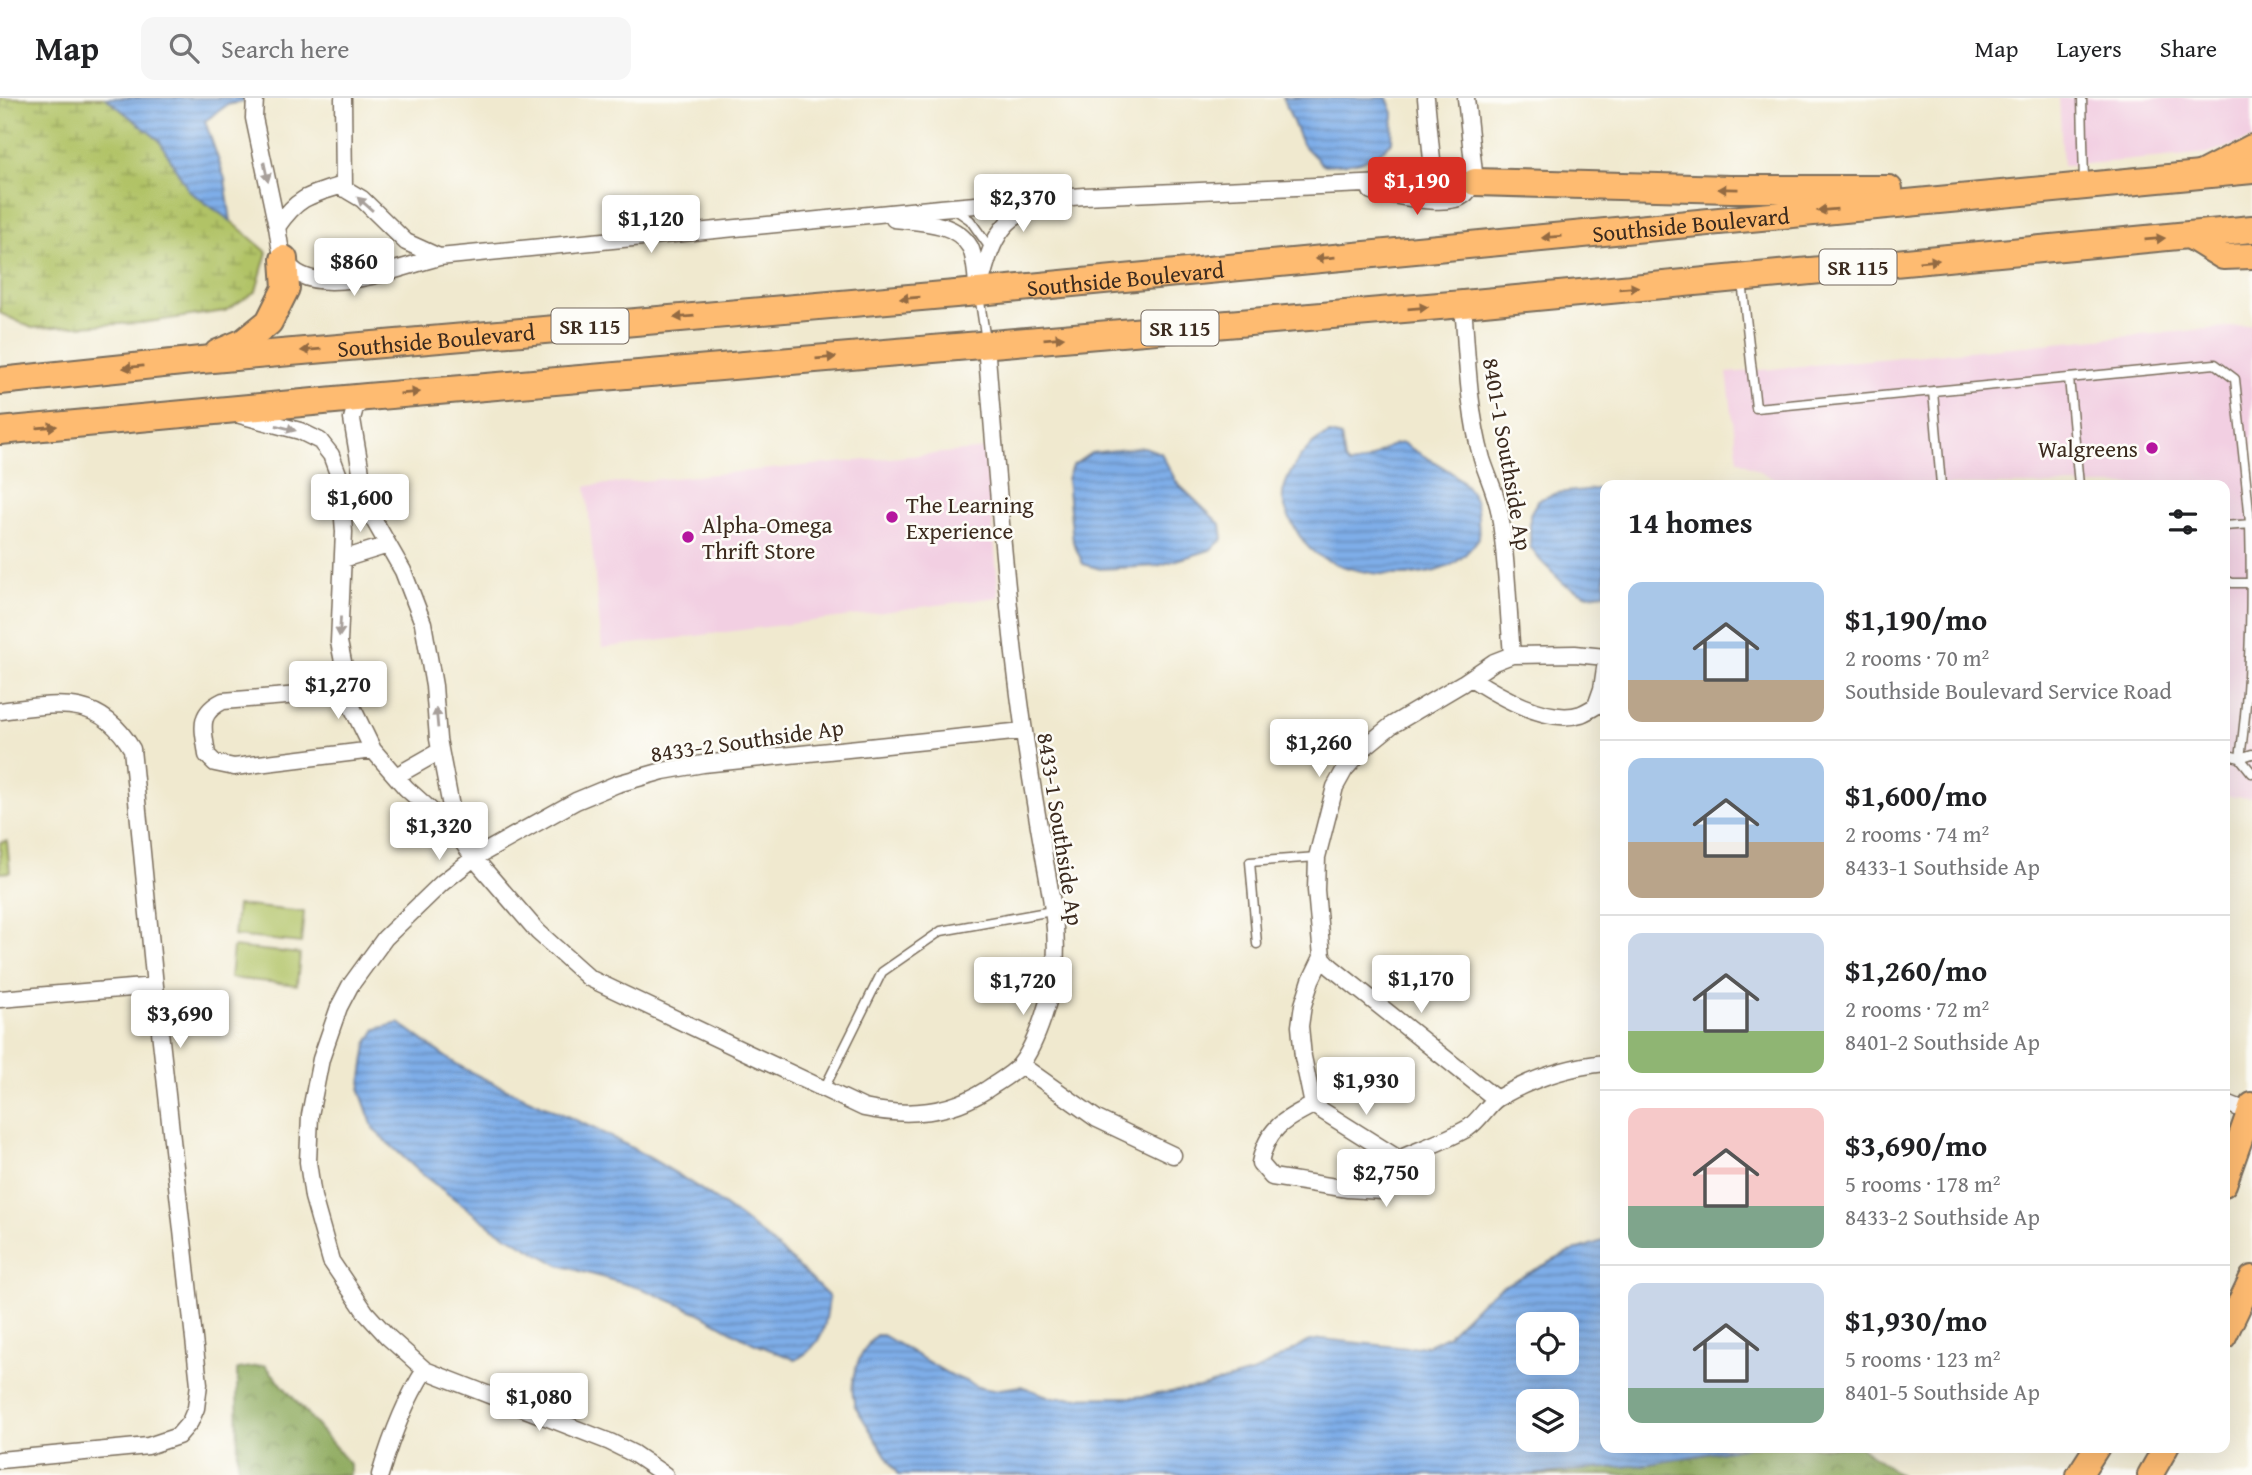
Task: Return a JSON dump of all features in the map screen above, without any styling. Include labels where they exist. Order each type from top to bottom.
[{"type":"highway","name":"Southside Boulevard","points":[[0,381],[201,360],[978,292],[2252,170]]},
{"type":"highway","points":[[1475,182],[1730,189],[2041,190]]},
{"type":"highway","name":"SR 115","points":[[0,431],[367,397],[1463,304],[2252,229]]},
{"type":"highway","points":[[201,360],[244,342],[269,322],[286,288],[284,259]]},
{"type":"main road","points":[[2197,175],[2252,147]]},
{"type":"main road","points":[[2189,236],[2223,257],[2252,256]]},
{"type":"main road","points":[[2230,1168],[2251,1110]]},
{"type":"main road","points":[[2230,1324],[2252,1278]]},
{"type":"main road","points":[[2079,1475],[2093,1453]]},
{"type":"main road","points":[[2150,1475],[2163,1453]]},
{"type":"street","points":[[255,98],[254,118],[284,259],[303,278],[332,283],[439,257],[951,207],[1084,196],[1434,181],[1475,182]]},
{"type":"street","points":[[343,98],[344,189]]},
{"type":"street","points":[[1426,98],[1434,181]]},
{"type":"street","points":[[1338,186],[1434,201],[1450,201],[1464,195],[1475,182],[1466,98]]},
{"type":"street","points":[[277,227],[290,208],[308,195],[340,186],[362,199],[406,242],[439,257]]},
{"type":"street","points":[[978,292],[991,251],[1007,224],[1019,214],[1084,196]]},
{"type":"street","points":[[860,216],[932,223],[955,231],[970,248],[978,292]]},
{"type":"street","name":"8401-1 Southside Ap","points":[[1463,304],[1470,392],[1482,458],[1494,488],[1500,515],[1512,655]]},
{"type":"street","name":"8433-1 Southside Ap","points":[[986,344],[1003,560],[1023,731],[1052,911],[1055,964],[1048,1002],[1021,1065]]},
{"type":"street","points":[[367,397],[355,408],[352,419],[366,508],[403,571],[423,623],[434,685],[440,751],[456,833]]},
{"type":"street","points":[[220,410],[300,431],[320,441],[331,455],[340,479],[344,532],[339,642],[353,709],[373,750],[396,776],[456,833],[538,932],[589,978],[864,1108],[903,1114],[951,1107],[973,1098],[1021,1065],[1097,1119],[1174,1155]]},
{"type":"street","points":[[343,559],[388,545]]},
{"type":"street","points":[[1399,1159],[1313,1105],[1303,1057],[1300,1026],[1303,1005],[1322,957],[1316,890],[1317,857],[1335,787],[1345,769],[1364,747],[1392,725],[1494,662],[1512,655],[1600,656]]},
{"type":"street","points":[[1471,678],[1501,698],[1557,716],[1579,715],[1596,706],[1600,694]]},
{"type":"street","points":[[349,691],[223,701],[210,707],[203,720],[207,755],[215,763],[234,767],[373,750]]},
{"type":"street","points":[[0,711],[42,706],[95,710],[116,725],[132,748],[199,1384],[191,1422],[178,1436],[148,1446],[0,1460]]},
{"type":"street","name":"8433-2 Southside Ap","points":[[665,1475],[610,1442],[425,1370],[366,1313],[331,1261],[313,1197],[308,1162],[310,1115],[321,1059],[339,1007],[350,986],[385,938],[442,883],[474,858],[576,801],[617,784],[663,771],[774,756],[1023,731]]},
{"type":"street","points":[[396,776],[440,751]]},
{"type":"street","points":[[1322,957],[1496,1099]]},
{"type":"street","points":[[0,999],[155,986]]},
{"type":"street","points":[[1313,1105],[1275,1127],[1268,1138],[1260,1163],[1272,1177],[1348,1189],[1382,1191],[1390,1181],[1399,1159],[1465,1129],[1480,1119],[1496,1099],[1549,1074],[1576,1066],[1600,1064]]},
{"type":"street","points":[[2230,1104],[2251,1110]]},
{"type":"street","points":[[380,1475],[399,1420],[425,1370]]},
{"type":"lane","points":[[2082,98],[2084,186]]},
{"type":"lane","points":[[951,207],[970,220],[991,251]]},
{"type":"lane","points":[[1742,278],[1756,408],[2215,364],[2235,379],[2251,524],[2252,583],[2250,655],[2240,758],[2252,773]]},
{"type":"lane","points":[[978,292],[986,344]]},
{"type":"lane","points":[[2069,378],[2079,480]]},
{"type":"lane","points":[[1933,391],[1941,480]]},
{"type":"lane","points":[[2230,526],[2251,524]]},
{"type":"lane","points":[[2230,582],[2252,583]]},
{"type":"lane","points":[[2230,756],[2240,758],[2252,754]]},
{"type":"lane","points":[[1257,944],[1250,862],[1317,857]]},
{"type":"lane","points":[[824,1089],[882,972],[941,931],[1052,911]]},
{"type":"shaded area","points":[[2059,98],[2252,98],[2252,139],[2211,153],[2063,166]]},
{"type":"shaded area","points":[[2252,325],[2252,798],[2230,796],[2230,480],[1776,480],[1738,460],[1727,373]]},
{"type":"shaded area","points":[[986,449],[999,597],[602,648],[586,486]]},
{"type":"green space","points":[[0,98],[106,98],[159,140],[189,191],[231,221],[267,252],[256,291],[225,311],[141,323],[32,328],[0,313]]},
{"type":"green space","points":[[7,841],[10,872],[0,873],[0,842]]},
{"type":"green space","points":[[237,905],[304,912],[301,943],[234,936]]},
{"type":"green space","points":[[233,947],[300,954],[297,985],[230,978]]},
{"type":"green space","points":[[265,1365],[350,1464],[350,1475],[238,1475],[237,1369]]},
{"type":"green space","points":[[1712,1453],[1869,1453],[1900,1475],[1524,1475],[1643,1465]]},
{"type":"water","points":[[106,98],[260,98],[227,105],[205,121],[225,179],[231,221],[189,191],[159,140]]},
{"type":"water","points":[[1283,98],[1387,98],[1393,113],[1392,142],[1368,159],[1323,165],[1302,144]]},
{"type":"water","points":[[1330,434],[1341,437],[1345,460],[1349,465],[1366,461],[1388,447],[1403,443],[1443,467],[1461,481],[1475,500],[1479,538],[1465,555],[1452,565],[1416,574],[1362,571],[1345,567],[1316,554],[1306,545],[1293,525],[1284,503],[1283,492],[1292,470],[1304,453]]},
{"type":"water","points":[[1144,447],[1161,453],[1177,483],[1221,525],[1223,539],[1210,550],[1157,566],[1100,569],[1083,564],[1073,542],[1067,479],[1072,466],[1091,453]]},
{"type":"water","points":[[1687,478],[1730,480],[1671,480]]},
{"type":"water","points":[[1600,489],[1600,594],[1588,595],[1564,584],[1530,547],[1530,514],[1538,500],[1557,493]]},
{"type":"water","points":[[399,1023],[465,1069],[633,1148],[693,1184],[751,1226],[829,1297],[824,1326],[818,1341],[796,1360],[753,1343],[699,1313],[643,1289],[559,1265],[493,1228],[423,1175],[374,1130],[360,1091],[367,1044],[376,1029]]},
{"type":"water","points":[[1600,1242],[1600,1453],[1712,1453],[1643,1465],[1523,1475],[898,1475],[855,1406],[853,1396],[853,1377],[859,1359],[876,1335],[883,1335],[947,1373],[981,1388],[993,1390],[1021,1386],[1053,1398],[1136,1397],[1198,1388],[1255,1372],[1307,1342],[1321,1339],[1408,1348],[1428,1345],[1447,1336],[1483,1300],[1501,1287],[1570,1252]]},
{"type":"place","name":"Walgreens","points":[[2152,448]]},
{"type":"place","name":"The Learning Experience","points":[[892,517]]},
{"type":"place","name":"Alpha-Omega Thrift Store","points":[[688,537]]}]
